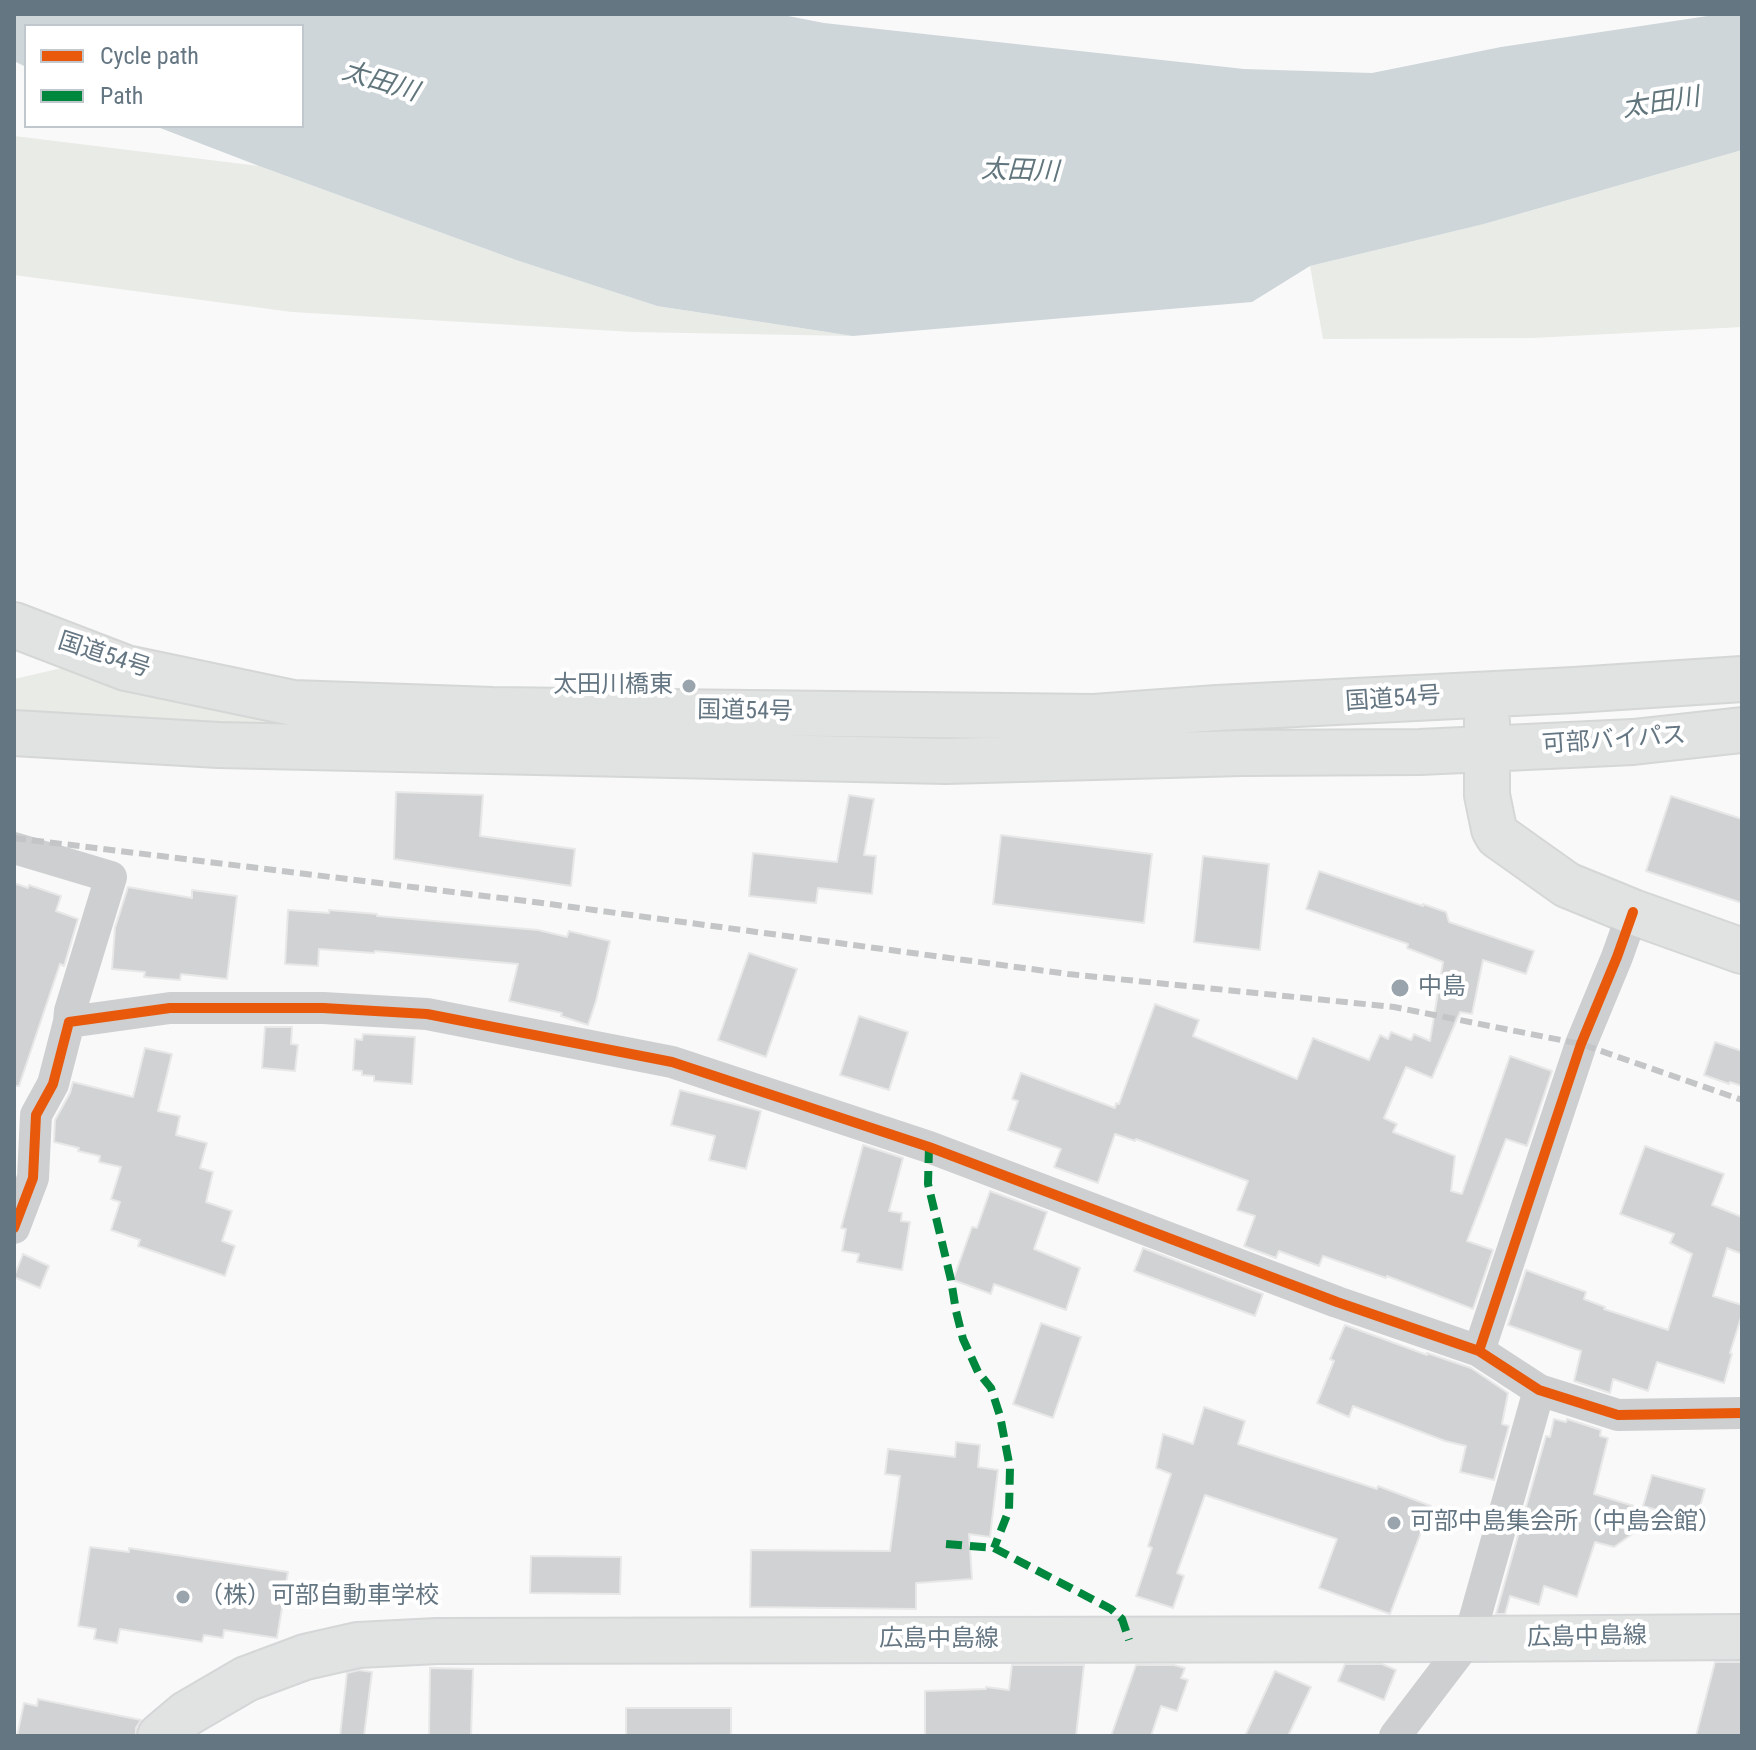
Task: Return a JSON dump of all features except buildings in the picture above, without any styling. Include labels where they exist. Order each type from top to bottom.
[{"type":"main road","name":"国道54号","points":[[14,625],[126,668],[293,703],[492,710],[1094,717],[1488,695]]},
{"type":"main road","points":[[1742,679],[1488,695],[1486,749],[1487,795],[1498,836],[1567,885],[1742,951]]},
{"type":"main road","name":"可部バイパス","points":[[1486,749],[1633,742],[1742,730]]},
{"type":"main road","name":"国道54号","points":[[14,733],[218,745],[946,761],[1486,749]]},
{"type":"main road","name":"広島中島線","points":[[160,1736],[186,1714],[246,1679],[305,1657],[358,1645],[437,1641],[1742,1637]]},
{"type":"street","points":[[14,848],[111,877],[70,1011],[53,1084],[36,1115],[33,1178],[14,1228]]},
{"type":"street","points":[[1479,1351],[1581,1044],[1633,912]]},
{"type":"street","points":[[69,1022],[170,1008],[323,1008],[427,1014],[672,1062],[929,1147],[1337,1302],[1479,1351],[1539,1390],[1618,1415],[1742,1413]]},
{"type":"street","points":[[1395,1736],[1469,1639],[1539,1390]]},
{"type":"shaded area","points":[[14,136],[259,166],[516,260],[657,306],[853,336],[633,332],[292,312],[14,275]]},
{"type":"shaded area","points":[[1742,150],[1742,327],[1533,338],[1323,339],[1310,266],[1484,224]]},
{"type":"shaded area","points":[[62,668],[143,693],[455,736],[109,718],[14,709],[14,679]]},
{"type":"water","name":"太田川","points":[[14,14],[778,14],[824,23],[1244,69],[1372,73],[1501,47],[1721,14],[1742,14],[1742,150],[1484,224],[1310,266],[1252,302],[853,336],[657,306],[516,260],[160,128],[304,128],[304,24],[24,24],[24,66],[14,61]]},
{"type":"railway","points":[[14,838],[542,903],[1068,974],[1394,1007],[1581,1044],[1742,1100]]},
{"type":"marked path","points":[[929,1147],[928,1184],[963,1339],[978,1372],[991,1388],[1010,1468],[1009,1510],[994,1548]]},
{"type":"marked path","points":[[946,1544],[994,1548],[1111,1609],[1122,1619],[1129,1640]]},
{"type":"cycle path","points":[[1479,1351],[1581,1044],[1633,912]]},
{"type":"cycle path","points":[[14,1228],[33,1178],[36,1115],[53,1084],[69,1022],[170,1008],[323,1008],[427,1014],[672,1062],[929,1147],[1337,1302],[1479,1351],[1539,1390],[1618,1415],[1742,1413]]},
{"type":"place","name":"太田川橋東","points":[[689,686]]},
{"type":"place","name":"中島","points":[[1400,988]]},
{"type":"place","name":"可部中島集会所（中島会館）","points":[[1394,1523]]},
{"type":"place","name":"（株）可部自動車学校","points":[[183,1597]]}]
